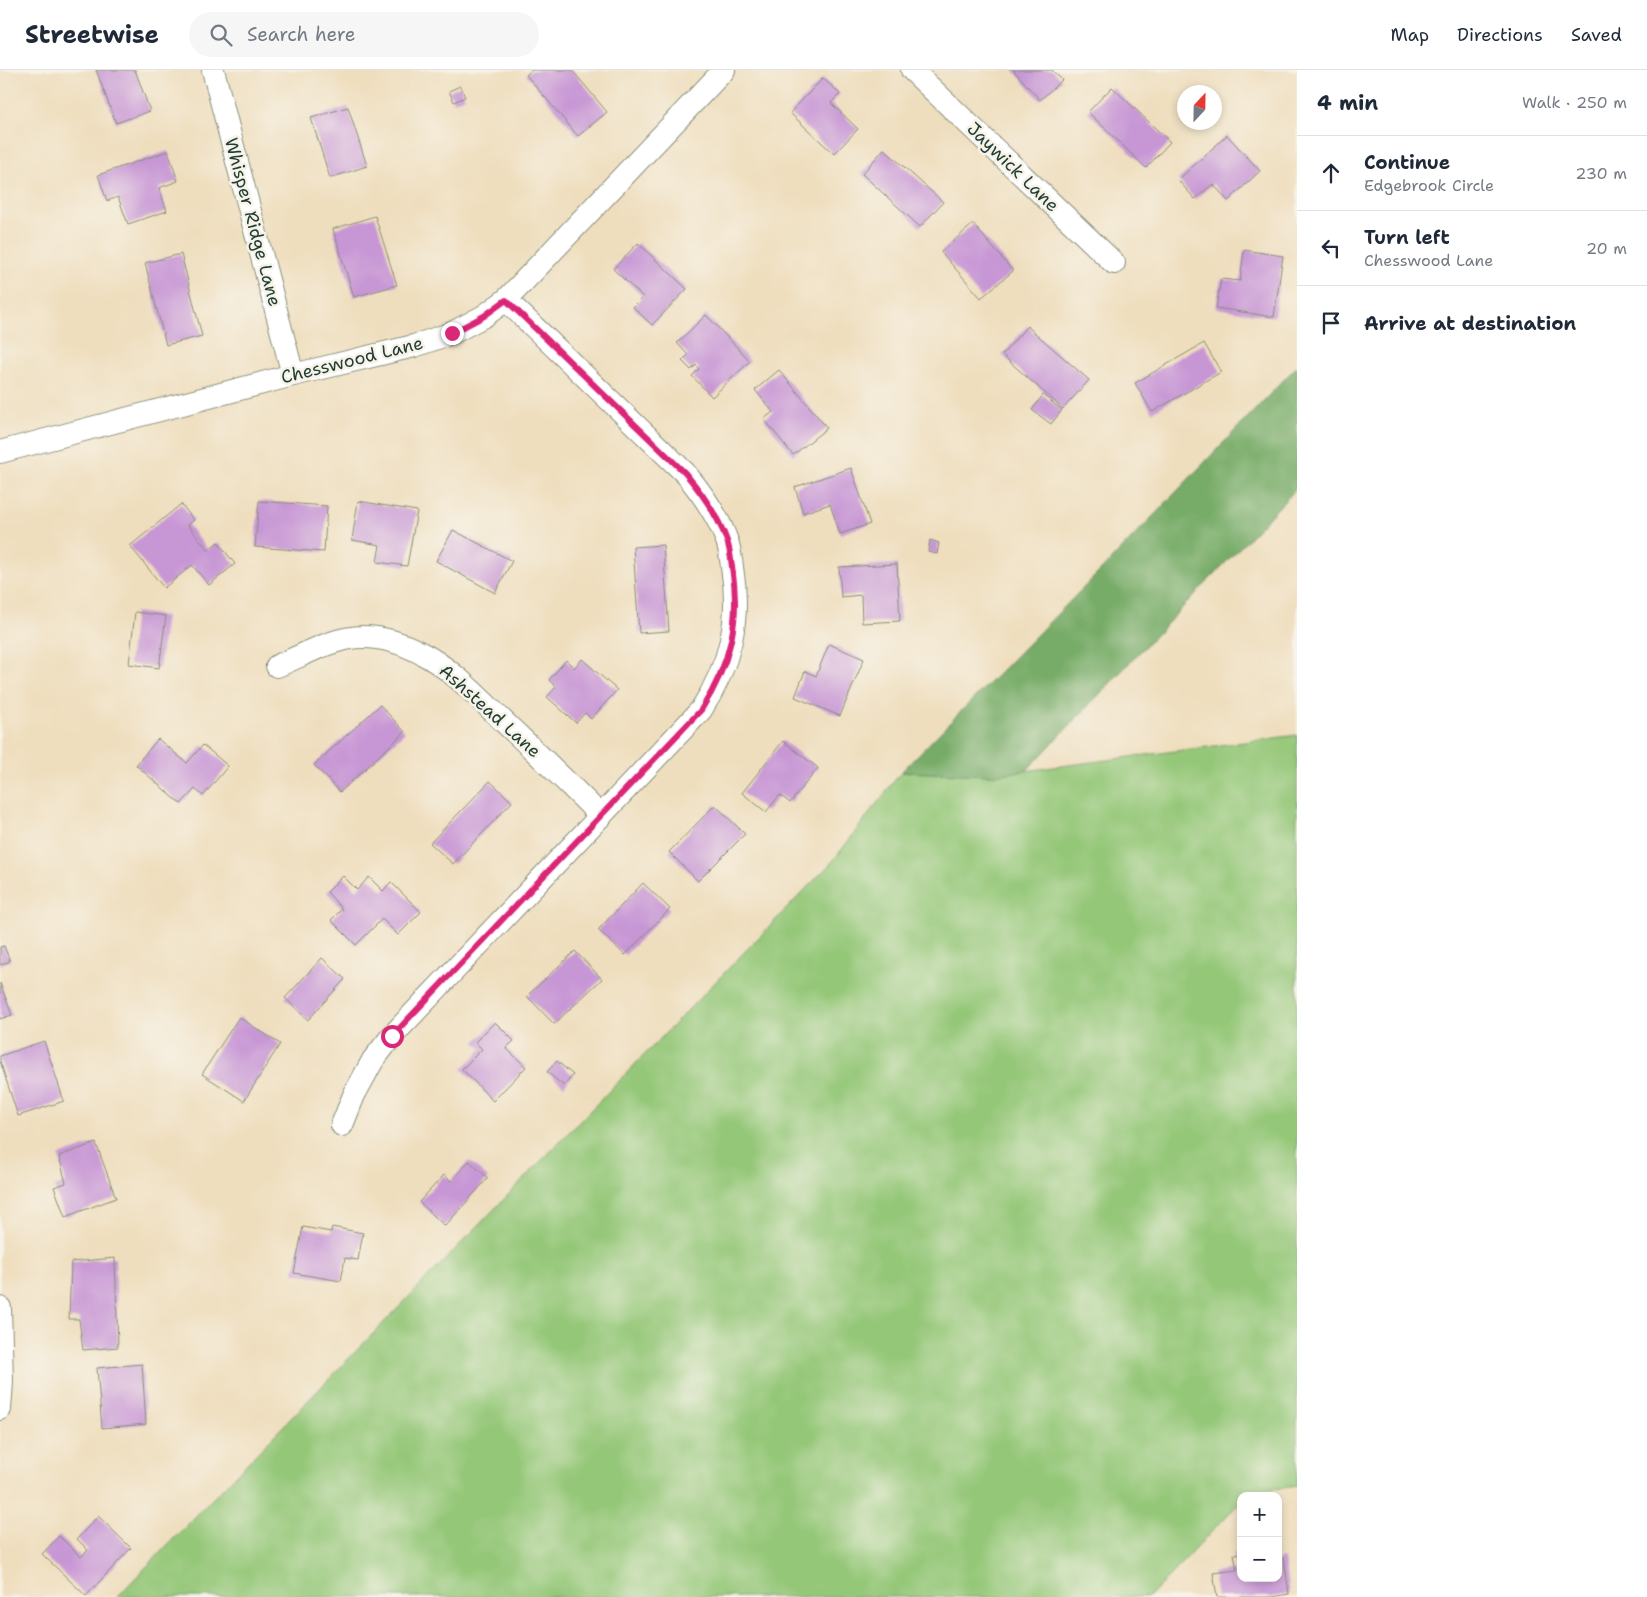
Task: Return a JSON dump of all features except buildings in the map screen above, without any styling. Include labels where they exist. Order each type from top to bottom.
[{"type":"street","name":"Whisper Ridge Lane","points":[[213,70],[294,375]]},
{"type":"street","name":"Jaywick Lane","points":[[912,70],[1114,263]]},
{"type":"street","name":"Chesswood Lane","points":[[0,452],[294,375],[414,346],[452,333],[484,316],[506,300],[715,73]]},
{"type":"street","points":[[342,1125],[354,1095],[373,1060],[392,1036],[701,710],[712,693],[728,657],[735,622],[735,593],[728,543],[700,490],[685,473],[506,300]]},
{"type":"street","name":"Ashstead Lane","points":[[277,666],[333,642],[362,637],[382,639],[423,653],[472,691],[602,816]]},
{"type":"street","points":[[0,1308],[2,1382],[0,1409]]},
{"type":"green space","points":[[1297,366],[1297,488],[1026,771],[993,775],[901,772],[1111,560]]},
{"type":"green space","points":[[1297,735],[1297,1486],[1237,1492],[1237,1505],[1149,1597],[117,1597],[833,861],[901,772],[993,775]]},
{"type":"route","points":[[392,1036],[701,710],[712,693],[728,657],[735,622],[736,602],[728,543],[700,490],[685,473],[506,300],[484,316],[452,333]]}]
